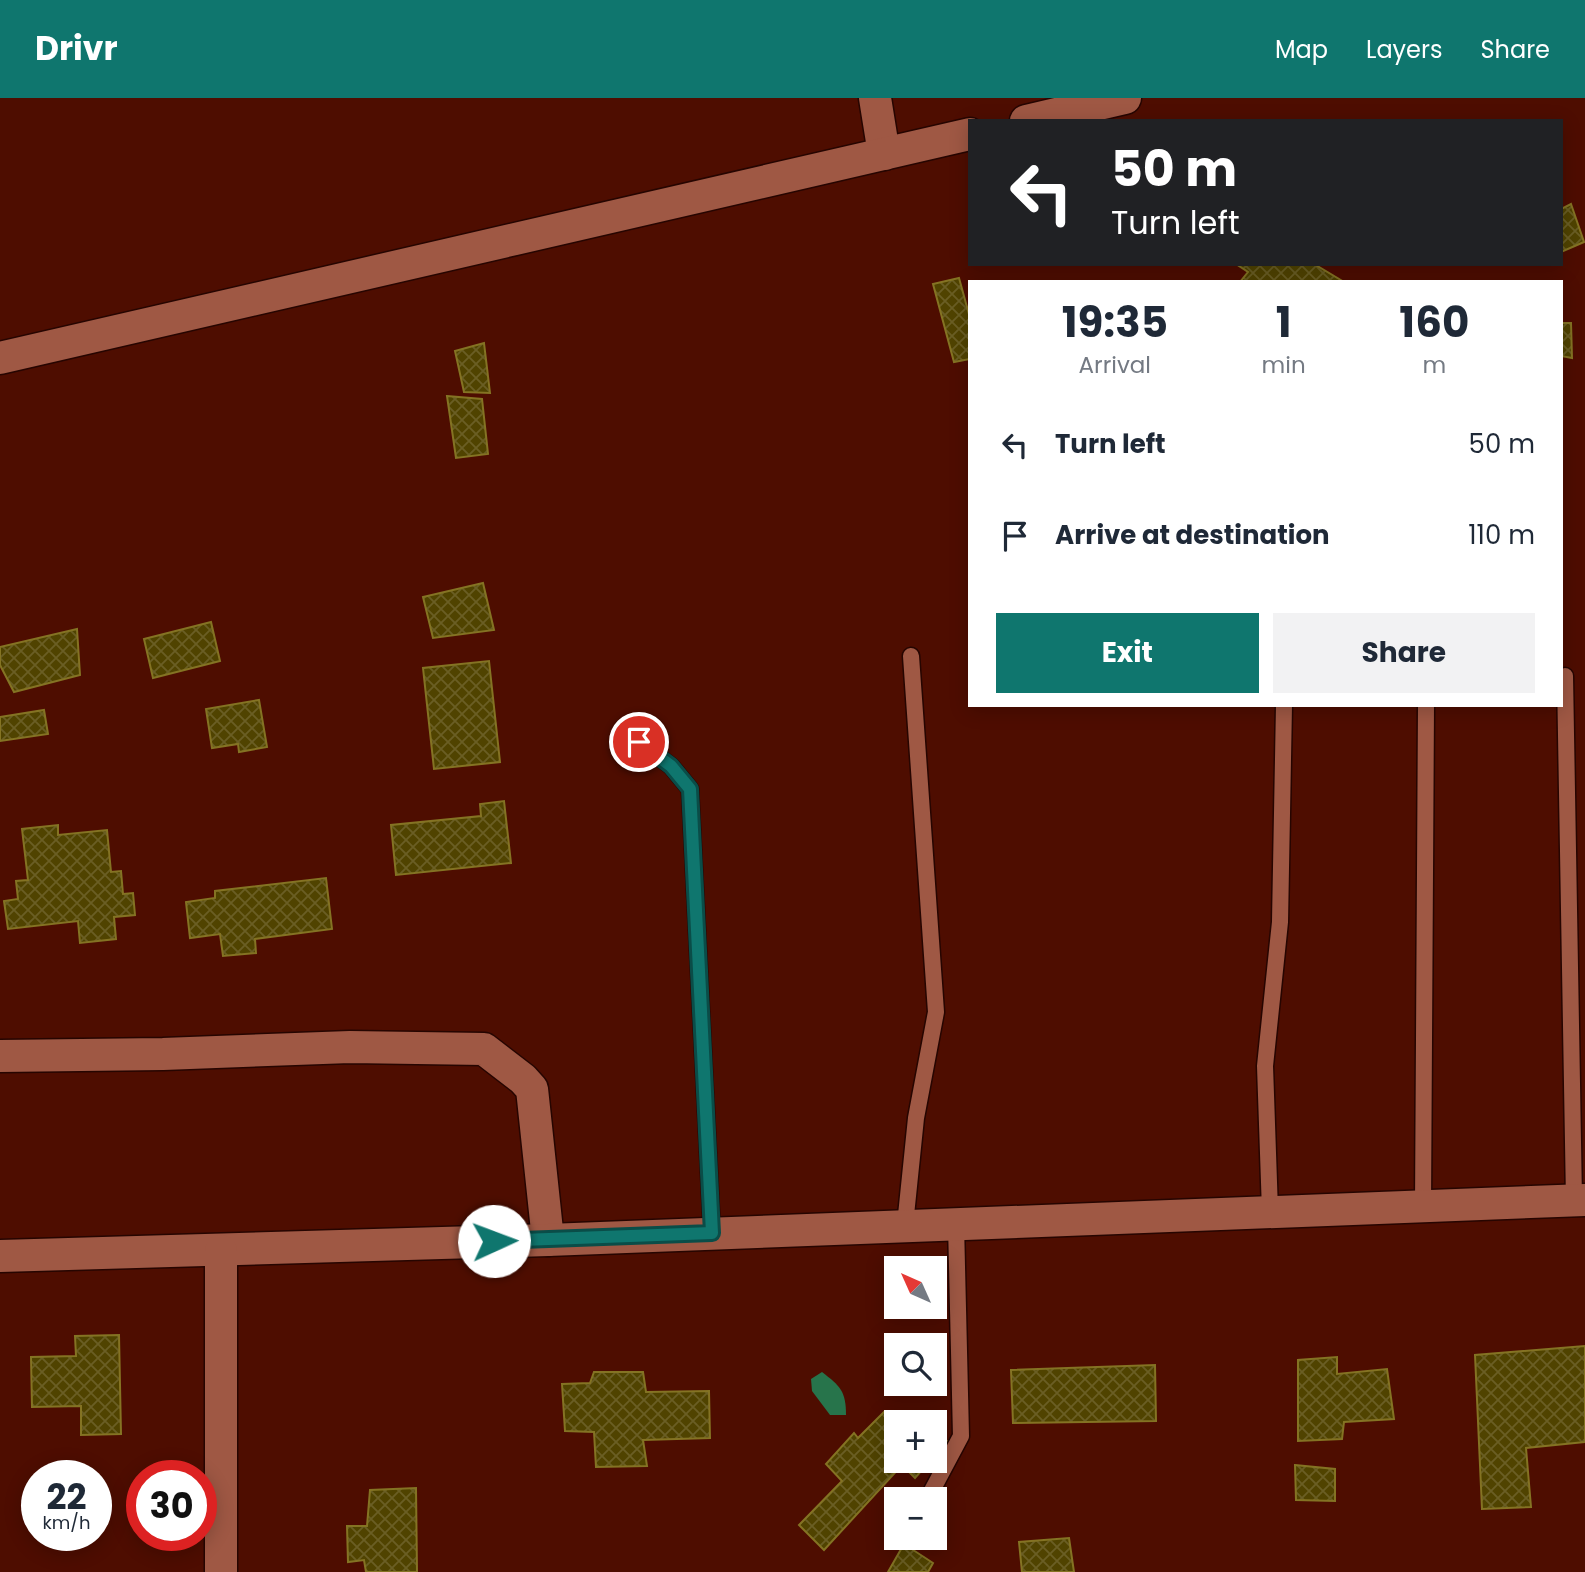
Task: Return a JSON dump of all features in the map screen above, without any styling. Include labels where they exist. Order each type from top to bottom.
[{"type":"street","points":[[875,98],[884,154]]},
{"type":"street","points":[[1036,119],[1125,98]]},
{"type":"street","points":[[0,358],[968,134]]},
{"type":"street","points":[[0,1056],[163,1054],[350,1047],[484,1048],[532,1089],[548,1240]]},
{"type":"street","points":[[0,1256],[548,1240],[1580,1200]]},
{"type":"street","points":[[221,1251],[221,1572]]},
{"type":"lane","points":[[905,1225],[916,1118],[936,1012],[911,656]]},
{"type":"lane","points":[[1566,676],[1580,1200]]},
{"type":"lane","points":[[1270,1211],[1265,1066],[1280,922],[1284,707]]},
{"type":"lane","points":[[1423,1206],[1426,707]]},
{"type":"lane","points":[[639,742],[671,766],[690,789],[712,1233]]},
{"type":"lane","points":[[934,1487],[961,1436],[956,1224]]},
{"type":"shaded area","points":[[822,1372],[841,1390],[846,1415],[830,1415],[812,1391],[811,1379]]},
{"type":"building","points":[[1571,204],[1584,242],[1563,251],[1563,208]]},
{"type":"building","points":[[1239,266],[1317,266],[1341,280],[1242,280],[1248,272]]},
{"type":"building","points":[[959,278],[968,311],[968,359],[954,362],[933,284]]},
{"type":"building","points":[[1563,323],[1571,323],[1572,358],[1563,356]]},
{"type":"building","points":[[484,343],[490,393],[464,392],[455,351]]},
{"type":"building","points":[[447,396],[482,399],[488,454],[456,458]]},
{"type":"building","points":[[483,583],[494,630],[433,638],[423,597]]},
{"type":"building","points":[[211,622],[220,661],[153,678],[144,639]]},
{"type":"building","points":[[77,629],[80,675],[14,692],[0,665],[0,647]]},
{"type":"building","points":[[489,661],[500,762],[434,769],[423,668]]},
{"type":"building","points":[[259,700],[267,747],[239,752],[238,744],[212,748],[206,709]]},
{"type":"building","points":[[44,710],[48,734],[0,741],[0,717]]},
{"type":"building","points":[[504,801],[511,863],[396,875],[391,825],[481,816],[480,804]]},
{"type":"building","points":[[58,825],[58,835],[107,830],[111,872],[121,871],[123,894],[133,893],[135,915],[114,917],[116,939],[80,943],[78,921],[8,929],[4,901],[18,899],[16,881],[28,880],[22,829]]},
{"type":"building","points":[[326,878],[332,929],[255,939],[256,953],[223,956],[220,934],[190,938],[186,902],[215,898],[215,891]]},
{"type":"building","points":[[119,1335],[121,1434],[81,1435],[81,1406],[32,1407],[31,1357],[76,1356],[75,1336]]},
{"type":"building","points":[[1585,1346],[1585,1442],[1526,1448],[1531,1507],[1482,1509],[1475,1355]]},
{"type":"building","points":[[1337,1357],[1337,1374],[1387,1369],[1394,1419],[1344,1422],[1342,1439],[1298,1441],[1298,1360]]},
{"type":"building","points":[[1155,1365],[1156,1421],[1013,1423],[1011,1370]]},
{"type":"building","points":[[594,1372],[643,1372],[646,1392],[709,1391],[710,1438],[643,1440],[647,1466],[596,1467],[594,1432],[565,1431],[562,1384],[590,1383]]},
{"type":"building","points":[[884,1412],[884,1473],[895,1473],[824,1550],[799,1525],[842,1481],[826,1464],[854,1433],[858,1438]]},
{"type":"building","points":[[1295,1465],[1335,1469],[1335,1501],[1296,1500]]},
{"type":"building","points":[[416,1488],[417,1572],[366,1572],[364,1560],[348,1562],[347,1526],[367,1526],[370,1490]]},
{"type":"building","points":[[1069,1538],[1074,1572],[1022,1572],[1019,1542]]},
{"type":"building","points":[[901,1550],[913,1550],[933,1563],[928,1572],[888,1572]]},
{"type":"route","points":[[494,1241],[712,1233],[690,789],[671,766],[639,742]]}]
